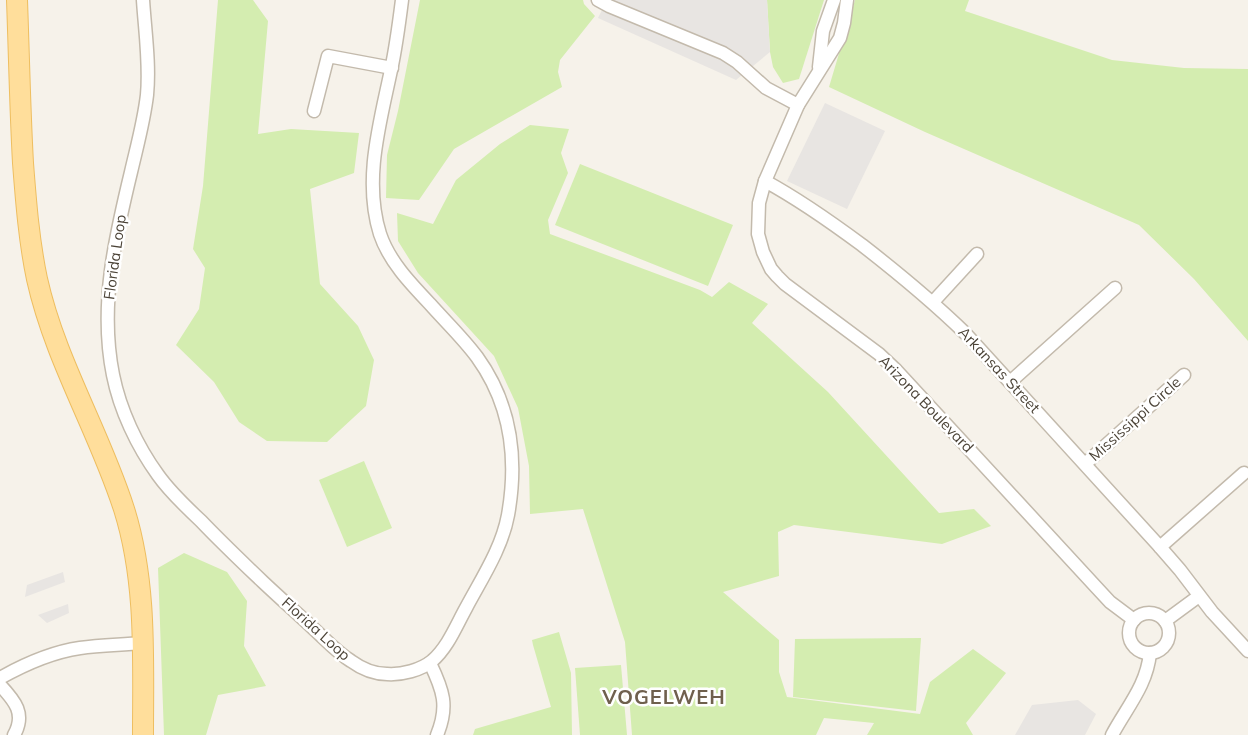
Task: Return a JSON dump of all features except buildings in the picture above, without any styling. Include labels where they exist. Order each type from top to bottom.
[{"type":"main road","points":[[17,0],[21,125],[30,242],[37,279],[55,340],[108,466],[130,530],[137,564],[142,643],[144,735]]},
{"type":"street","name":"Florida Loop","points":[[143,0],[147,93],[142,125],[113,252],[108,312],[113,375],[131,429],[145,456],[172,492],[274,592],[347,659],[366,670],[384,674],[411,671],[430,663],[443,649],[497,550],[505,531],[513,468],[508,421],[501,400],[490,378],[477,357],[399,268],[387,250],[374,212],[374,161],[392,68],[402,0]]},
{"type":"street","points":[[598,0],[608,6],[723,53],[738,62],[766,88],[798,105]]},
{"type":"street","name":"Arizona Boulevard","points":[[818,72],[823,31],[834,0]]},
{"type":"street","name":"Arizona Boulevard","points":[[847,0],[840,38],[798,105],[765,181],[758,203],[758,234],[767,261],[785,284],[879,354],[896,370],[1110,602],[1134,620]]},
{"type":"street","points":[[314,111],[328,56],[392,68]]},
{"type":"street","name":"Arkansas Street","points":[[765,181],[827,219],[934,302],[965,333],[1160,547],[1224,626],[1248,651]]},
{"type":"street","points":[[934,302],[977,254]]},
{"type":"street","points":[[1010,382],[1116,288]]},
{"type":"street","name":"Mississippi Circle","points":[[1085,464],[1184,374]]},
{"type":"street","points":[[1160,547],[1244,473]]},
{"type":"street","points":[[1165,621],[1199,596]]},
{"type":"street","points":[[1152,613],[1162,617],[1165,621],[1169,631],[1167,641],[1160,649],[1150,653],[1138,649],[1130,639],[1129,632],[1134,620],[1142,614],[1152,613]]},
{"type":"street","points":[[0,678],[28,663],[60,652],[79,648],[142,643]]},
{"type":"street","points":[[1112,735],[1141,688],[1146,675],[1150,653]]},
{"type":"street","points":[[430,663],[444,701],[443,718],[437,735]]},
{"type":"street","points":[[0,685],[19,711],[19,724],[14,735]]},
{"type":"green space","points":[[218,0],[253,0],[268,21],[258,134],[291,129],[359,133],[354,173],[310,189],[320,284],[358,326],[374,360],[366,406],[327,442],[267,441],[239,422],[214,382],[176,345],[199,309],[205,268],[193,249],[203,186]]},
{"type":"green space","points":[[420,0],[583,0],[584,4],[595,16],[560,60],[558,72],[562,87],[454,149],[419,200],[386,198],[387,155],[398,111]]},
{"type":"green space","points":[[767,0],[824,0],[799,79],[783,83],[773,67],[770,52]]},
{"type":"green space","points":[[855,0],[969,0],[965,11],[1112,60],[1184,68],[1248,69],[1248,341],[1194,279],[1139,225],[925,132],[829,87]]},
{"type":"green space","points":[[530,125],[569,129],[561,153],[568,173],[548,220],[550,234],[700,290],[712,297],[729,282],[768,304],[752,323],[828,392],[939,513],[974,509],[991,526],[942,544],[794,525],[778,532],[779,576],[723,592],[779,640],[779,672],[787,697],[920,714],[930,682],[973,649],[1006,673],[966,723],[973,735],[867,735],[874,723],[824,718],[816,735],[632,735],[625,642],[583,509],[530,514],[529,466],[518,408],[494,356],[418,273],[398,241],[397,213],[433,224],[456,180],[500,144]]},
{"type":"green space","points":[[580,164],[733,225],[708,286],[555,225]]},
{"type":"green space","points":[[364,461],[392,528],[347,547],[319,480]]},
{"type":"green space","points":[[184,553],[227,572],[247,601],[244,646],[266,686],[218,695],[206,735],[164,735],[158,568]]},
{"type":"green space","points":[[559,632],[571,673],[572,735],[473,735],[475,729],[551,707],[532,640]]},
{"type":"green space","points":[[921,638],[916,711],[793,697],[795,639]]},
{"type":"green space","points":[[621,665],[627,735],[580,735],[575,668]]},
{"type":"shaded area","points":[[607,0],[767,0],[770,52],[736,80],[598,18]]},
{"type":"shaded area","points":[[825,103],[885,131],[847,209],[787,181]]},
{"type":"shaded area","points":[[63,572],[65,582],[25,597],[27,585]]},
{"type":"shaded area","points":[[68,604],[69,613],[47,623],[38,615]]},
{"type":"shaded area","points":[[1078,700],[1096,714],[1085,735],[1015,735],[1032,705]]},
{"type":"district","name":"VOGELWEH","points":[[664,697]]}]
